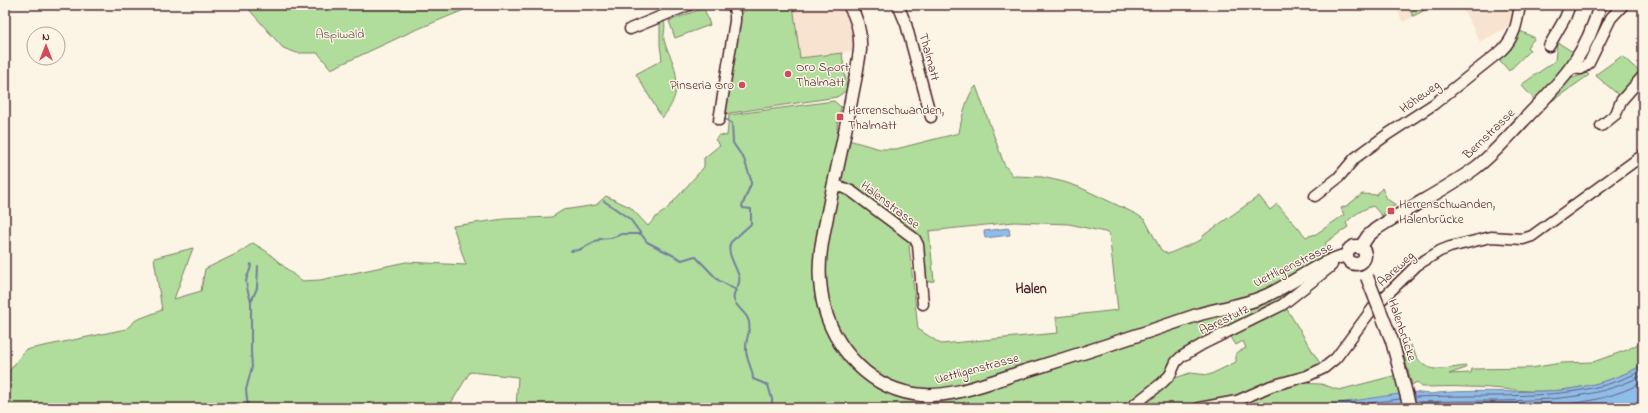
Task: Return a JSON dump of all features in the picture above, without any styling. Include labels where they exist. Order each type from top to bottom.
[{"type":"main road","name":"Uettligenstrasse","points":[[849,5],[855,15],[859,29],[860,50],[820,253],[821,290],[829,320],[838,340],[849,356],[862,370],[887,386],[915,394],[942,394],[959,391],[1091,351],[1211,311],[1261,298],[1332,260],[1347,255]]},
{"type":"main road","name":"Bernstrasse","points":[[1360,248],[1368,236],[1376,229],[1466,174],[1480,163],[1520,124],[1574,69],[1593,29],[1600,5]]},
{"type":"main road","points":[[1356,246],[1360,248],[1364,252],[1365,256],[1360,263],[1352,263],[1347,255],[1351,248],[1356,246]]},
{"type":"main road","name":"Halenbrücke","points":[[1360,263],[1392,341],[1410,408]]},
{"type":"street","points":[[719,120],[735,21],[733,5]]},
{"type":"street","name":"Thalmatt","points":[[898,5],[906,24],[931,117]]},
{"type":"street","name":"Höheweg","points":[[1315,196],[1338,178],[1355,158],[1434,104],[1502,50],[1510,41],[1515,32],[1520,5]]},
{"type":"street","points":[[1549,46],[1565,18],[1570,5]]},
{"type":"street","points":[[1574,69],[1584,68],[1592,58],[1611,18],[1623,5]]},
{"type":"street","points":[[630,30],[685,6]]},
{"type":"street","points":[[1601,126],[1616,114],[1621,101],[1643,76]]},
{"type":"street","name":"Aareweg","points":[[1199,408],[1237,401],[1271,386],[1307,376],[1324,368],[1336,358],[1374,308],[1417,265],[1450,247],[1490,236],[1523,239],[1532,236],[1643,155]]},
{"type":"street","name":"Halenstrasse","points":[[834,184],[851,191],[916,241],[923,304]]},
{"type":"street","name":"Aarestutz","points":[[1130,408],[1162,384],[1170,375],[1176,362],[1181,357],[1203,344],[1282,305],[1332,266],[1332,260]]},
{"type":"shaded area","points":[[793,5],[845,5],[851,17],[856,51],[799,58]]},
{"type":"shaded area","points":[[1394,5],[1437,5],[1403,22]]},
{"type":"shaded area","points":[[1461,5],[1518,5],[1513,29],[1508,27],[1480,42]]},
{"type":"green space","name":"Aspiwald","points":[[245,5],[476,5],[413,31],[331,69],[318,53],[297,53],[283,48]]},
{"type":"green space","name":"Oro Sport Thalmatt","points":[[768,5],[793,5],[800,58],[842,53],[847,90],[837,97],[724,114],[739,21],[745,8]]},
{"type":"green space","points":[[1407,5],[1435,5],[1413,16]]},
{"type":"green space","points":[[704,8],[710,25],[675,38],[669,21]]},
{"type":"green space","points":[[663,19],[665,25],[664,40],[676,73],[676,87],[670,107],[662,118],[636,74],[662,60],[660,45],[660,21]]},
{"type":"green space","points":[[1518,30],[1535,38],[1527,47],[1530,50],[1509,71],[1497,57]]},
{"type":"green space","points":[[1557,42],[1573,52],[1570,61],[1536,101],[1521,85],[1555,61]]},
{"type":"green space","points":[[1622,56],[1642,74],[1621,97],[1595,75]]},
{"type":"green space","points":[[1587,73],[1589,75],[1549,103],[1519,133],[1570,79]]},
{"type":"green space","points":[[976,86],[1004,164],[1013,176],[1042,177],[1064,182],[1079,187],[1136,214],[1145,220],[1161,250],[1168,254],[1201,240],[1204,235],[1259,196],[1270,210],[1277,204],[1306,237],[1316,234],[1344,215],[1341,208],[1348,205],[1362,194],[1376,195],[1382,188],[1387,199],[1396,205],[1385,211],[1382,216],[1373,206],[1355,215],[1346,223],[1348,227],[1325,243],[1332,252],[1323,259],[1329,266],[1282,301],[1203,342],[1166,376],[1127,408],[516,408],[518,377],[470,372],[448,408],[5,408],[5,377],[25,350],[126,329],[136,320],[162,310],[154,258],[193,248],[174,299],[201,291],[205,269],[240,252],[253,243],[266,251],[301,281],[320,280],[406,262],[466,265],[453,226],[504,219],[552,217],[563,210],[596,205],[606,196],[630,207],[648,226],[657,216],[665,211],[704,167],[704,158],[720,145],[715,140],[719,135],[727,136],[729,115],[834,101],[841,107],[837,127],[838,137],[880,149],[896,149],[959,133],[965,108]],"holes":[[[1014,222],[1069,224],[1109,233],[1118,310],[1056,317],[1058,333],[941,344],[918,329],[909,245],[921,244],[925,282],[934,281],[929,231]]]},
{"type":"green space","points":[[1285,306],[1321,365],[1313,372],[1231,401],[1191,408],[1134,408],[1169,380],[1190,373],[1209,375],[1236,362],[1236,353],[1246,348],[1243,341],[1236,345],[1229,334]]},
{"type":"green space","points":[[1643,341],[1643,365],[1632,371],[1584,387],[1547,391],[1477,387],[1422,387],[1417,382],[1412,385],[1402,349],[1411,345],[1421,362],[1432,369],[1466,366],[1466,368],[1449,374],[1471,373],[1472,369],[1531,368],[1561,363],[1593,362],[1627,350]]},
{"type":"green space","points":[[1397,375],[1410,408],[1207,408],[1294,383],[1321,384],[1339,390]]},
{"type":"water","points":[[1009,228],[1010,235],[985,238],[984,231]]},
{"type":"water","points":[[1643,365],[1643,408],[1307,408],[1412,392],[1429,394],[1571,389],[1596,384],[1620,376]]},
{"type":"waterway","points":[[723,118],[732,123],[733,143],[744,159],[751,180],[751,184],[742,206],[743,208],[751,209],[751,224],[731,242],[729,250],[740,280],[733,297],[736,304],[749,321],[746,351],[753,379],[768,385],[772,399],[772,408]]},
{"type":"waterway","points":[[604,201],[630,219],[647,242],[682,260],[695,256],[718,280],[736,290]]},
{"type":"waterway","points":[[571,251],[579,250],[600,239],[611,238],[622,234],[640,234]]},
{"type":"waterway","points":[[251,264],[246,280],[251,301]]},
{"type":"waterway","points":[[248,408],[246,390],[252,367],[251,302],[257,288],[258,266]]},
{"type":"place","name":"Oro Sport Thalmatt","points":[[788,74]]},
{"type":"place","name":"Pinseria Oro","points":[[742,85]]},
{"type":"place","name":"Herrenschwanden, Thalmatt","points":[[840,117]]},
{"type":"place","name":"Herrenschwanden, Halenbrücke","points":[[1391,211]]},
{"type":"district","name":"Halen","points":[[1031,289]]}]
